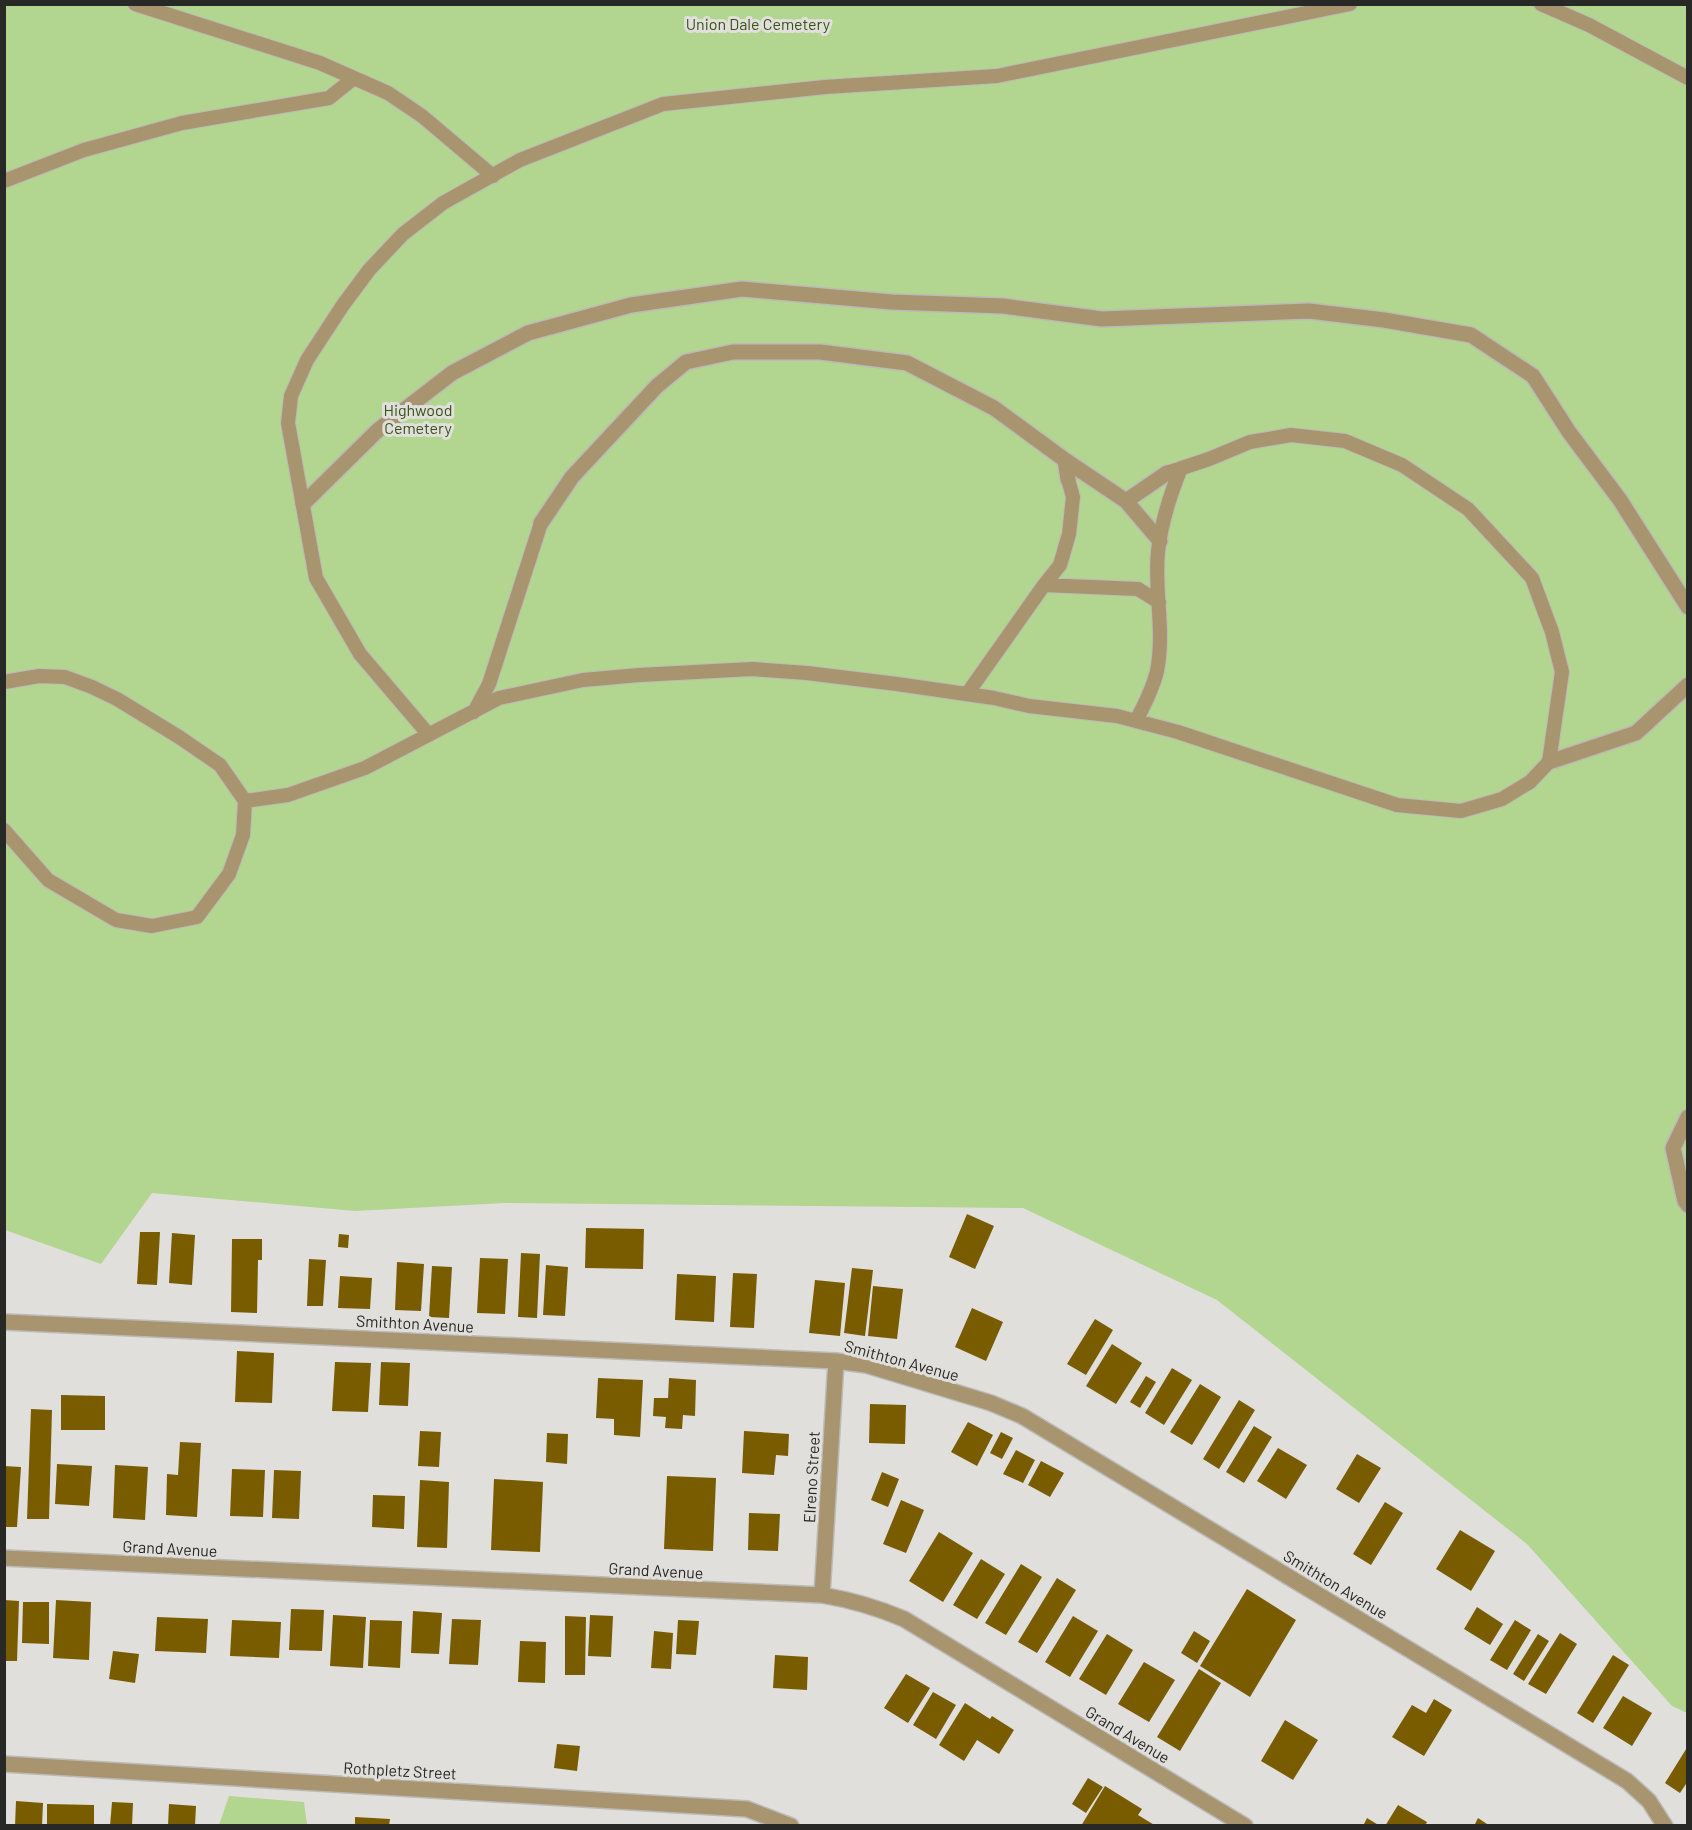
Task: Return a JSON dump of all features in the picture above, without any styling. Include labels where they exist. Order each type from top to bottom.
[{"type":"street","points":[[303,504],[377,431],[452,373],[528,333],[631,305],[742,289],[892,302],[1003,306],[1102,319],[1309,311],[1384,320],[1471,335],[1533,376],[1569,432],[1620,500],[1688,607]]},
{"type":"street","points":[[541,523],[572,477],[657,387],[686,362],[733,352],[820,352],[907,363],[994,408],[1126,501],[1160,540]]},
{"type":"street","points":[[1065,460],[1068,480]]},
{"type":"street","points":[[1126,501],[1174,471]]},
{"type":"street","points":[[1549,762],[1636,733],[1688,685]]},
{"type":"street","points":[[1688,1117],[1673,1148],[1685,1201],[1688,1205]]},
{"type":"street","name":"Smithton Avenue","points":[[4,1322],[836,1361],[866,1365],[980,1399],[1022,1416],[1627,1781],[1649,1801],[1665,1826]]},
{"type":"street","name":"Elreno Street","points":[[822,1595],[836,1361]]},
{"type":"street","name":"Grand Avenue","points":[[4,1558],[822,1595],[869,1605],[904,1619],[1245,1826]]},
{"type":"street","name":"Rothpletz Street","points":[[4,1764],[747,1809],[765,1814],[791,1826]]},
{"type":"lane","points":[[135,4],[287,52],[388,93],[422,116],[493,176]]},
{"type":"lane","points":[[429,735],[360,654],[316,578],[288,423],[291,396],[307,360],[369,270],[403,234],[443,203],[520,160],[663,104],[825,87],[997,76],[1350,4]]},
{"type":"lane","points":[[1541,4],[1589,25],[1688,78]]},
{"type":"lane","points":[[4,181],[84,150],[182,123],[329,98],[354,78]]},
{"type":"lane","points":[[245,801],[288,795],[365,768],[499,698],[583,680],[752,669],[807,673],[994,698],[1029,706],[1117,716],[1136,721],[1178,732],[1397,805],[1461,811],[1502,799],[1530,782],[1549,762],[1562,672],[1552,632],[1532,578],[1468,509],[1401,465],[1345,441],[1291,435],[1250,442],[1174,471],[1158,552],[1160,643],[1157,670],[1150,693],[1136,721]]},
{"type":"lane","points":[[967,694],[1060,565],[1069,534],[1073,497],[1068,480]]},
{"type":"lane","points":[[474,712],[489,684],[541,523]]},
{"type":"lane","points":[[1044,585],[1138,589],[1159,602]]},
{"type":"lane","points":[[4,682],[39,676],[65,677],[117,699],[220,765],[245,801],[243,835],[229,874],[203,909],[197,917],[152,926],[116,920],[48,880],[4,830]]},
{"type":"green space","points":[[5,5],[1687,5],[1687,1713],[1672,1706],[1527,1544],[1217,1300],[1023,1208],[505,1203],[355,1211],[152,1193],[101,1264],[5,1230]]},
{"type":"green space","points":[[229,1796],[304,1802],[307,1825],[219,1825]]},
{"type":"building","points":[[967,1214],[994,1226],[975,1269],[949,1257]]},
{"type":"building","points":[[586,1228],[644,1229],[643,1269],[585,1268]]},
{"type":"building","points":[[140,1232],[160,1232],[157,1285],[137,1284]]},
{"type":"building","points":[[172,1233],[195,1235],[192,1285],[169,1283]]},
{"type":"building","points":[[339,1234],[349,1235],[348,1248],[338,1247]]},
{"type":"building","points":[[232,1239],[262,1239],[262,1260],[258,1260],[257,1313],[231,1312]]},
{"type":"building","points":[[521,1253],[540,1254],[537,1318],[518,1317]]},
{"type":"building","points":[[480,1258],[508,1259],[505,1314],[477,1313]]},
{"type":"building","points":[[309,1259],[326,1260],[323,1306],[307,1306]]},
{"type":"building","points":[[397,1262],[424,1264],[421,1311],[395,1310]]},
{"type":"building","points":[[546,1265],[568,1267],[565,1316],[543,1315]]},
{"type":"building","points":[[432,1266],[452,1267],[449,1318],[429,1317]]},
{"type":"building","points":[[852,1268],[873,1270],[865,1336],[844,1333]]},
{"type":"building","points":[[733,1273],[757,1274],[754,1328],[730,1327]]},
{"type":"building","points":[[677,1274],[716,1276],[714,1322],[675,1320]]},
{"type":"building","points":[[340,1276],[372,1278],[370,1309],[338,1308]]},
{"type":"building","points":[[815,1280],[845,1283],[840,1336],[809,1333]]},
{"type":"building","points":[[873,1286],[903,1289],[897,1339],[868,1336]]},
{"type":"building","points":[[972,1308],[1003,1322],[986,1361],[955,1347]]},
{"type":"building","points":[[1095,1319],[1113,1330],[1086,1375],[1067,1364]]},
{"type":"building","points":[[1112,1344],[1142,1363],[1116,1404],[1086,1386]]},
{"type":"building","points":[[237,1351],[274,1353],[272,1403],[235,1402]]},
{"type":"building","points":[[335,1362],[371,1363],[368,1412],[332,1411]]},
{"type":"building","points":[[381,1362],[410,1363],[408,1406],[379,1405]]},
{"type":"building","points":[[1172,1368],[1192,1380],[1164,1425],[1145,1413]]},
{"type":"building","points":[[1146,1376],[1156,1382],[1140,1408],[1130,1402]]},
{"type":"building","points":[[598,1378],[643,1380],[640,1437],[614,1435],[614,1419],[596,1418]]},
{"type":"building","points":[[669,1378],[696,1380],[695,1416],[683,1415],[682,1429],[665,1428],[666,1417],[653,1416],[654,1398],[668,1398]]},
{"type":"building","points":[[1200,1384],[1221,1397],[1192,1445],[1170,1432]]},
{"type":"building","points":[[61,1395],[105,1396],[105,1430],[61,1430]]},
{"type":"building","points":[[1239,1400],[1255,1410],[1219,1469],[1203,1459]]},
{"type":"building","points":[[870,1404],[906,1405],[905,1444],[869,1443]]},
{"type":"building","points":[[31,1409],[52,1410],[49,1519],[27,1519]]},
{"type":"building","points":[[968,1422],[993,1435],[977,1466],[951,1452]]},
{"type":"building","points":[[1254,1426],[1272,1437],[1244,1483],[1226,1472]]},
{"type":"building","points":[[420,1431],[441,1432],[439,1467],[418,1466]]},
{"type":"building","points":[[744,1431],[789,1434],[788,1456],[776,1455],[774,1475],[742,1473]]},
{"type":"building","points":[[1001,1432],[1013,1438],[1002,1459],[990,1453]]},
{"type":"building","points":[[547,1433],[568,1434],[567,1464],[546,1462]]},
{"type":"building","points":[[180,1442],[201,1443],[197,1517],[166,1515],[167,1474],[178,1475]]},
{"type":"building","points":[[1278,1448],[1307,1465],[1286,1499],[1257,1481]]},
{"type":"building","points":[[1016,1450],[1035,1460],[1023,1483],[1003,1474]]},
{"type":"building","points":[[1357,1454],[1381,1468],[1359,1503],[1336,1489]]},
{"type":"building","points":[[1041,1461],[1064,1473],[1050,1497],[1028,1485]]},
{"type":"building","points":[[57,1464],[92,1466],[89,1506],[55,1504]]},
{"type":"building","points":[[115,1465],[148,1467],[145,1520],[113,1518]]},
{"type":"building","points":[[4,1466],[21,1467],[17,1527],[4,1527]]},
{"type":"building","points":[[232,1469],[265,1470],[263,1517],[230,1516]]},
{"type":"building","points":[[274,1470],[301,1471],[299,1519],[272,1518]]},
{"type":"building","points":[[882,1472],[899,1479],[888,1507],[871,1500]]},
{"type":"building","points":[[667,1476],[716,1478],[713,1551],[664,1549]]},
{"type":"building","points":[[494,1479],[543,1482],[540,1552],[491,1550]]},
{"type":"building","points":[[420,1480],[449,1482],[447,1548],[417,1547]]},
{"type":"building","points":[[373,1495],[405,1496],[404,1529],[372,1527]]},
{"type":"building","points":[[901,1500],[924,1510],[906,1553],[883,1544]]},
{"type":"building","points":[[1385,1502],[1403,1513],[1371,1565],[1353,1554]]},
{"type":"building","points":[[749,1513],[780,1514],[778,1551],[748,1550]]},
{"type":"building","points":[[1460,1530],[1495,1551],[1471,1591],[1436,1569]]},
{"type":"building","points":[[939,1532],[973,1553],[943,1602],[909,1581]]},
{"type":"building","points":[[981,1559],[1005,1574],[977,1619],[953,1605]]},
{"type":"building","points":[[1021,1564],[1042,1577],[1006,1635],[985,1623]]},
{"type":"building","points":[[1057,1578],[1076,1590],[1037,1653],[1018,1642]]},
{"type":"building","points":[[1247,1589],[1296,1620],[1250,1697],[1200,1666]]},
{"type":"building","points":[[4,1600],[19,1601],[17,1661],[4,1661]]},
{"type":"building","points":[[56,1600],[91,1602],[89,1660],[53,1658]]},
{"type":"building","points":[[23,1602],[49,1602],[49,1644],[22,1643]]},
{"type":"building","points":[[1477,1607],[1503,1624],[1490,1645],[1464,1629]]},
{"type":"building","points":[[291,1609],[324,1610],[322,1651],[289,1650]]},
{"type":"building","points":[[413,1611],[442,1613],[439,1654],[411,1653]]},
{"type":"building","points":[[333,1615],[366,1617],[363,1668],[330,1666]]},
{"type":"building","points":[[590,1615],[613,1616],[611,1657],[588,1656]]},
{"type":"building","points":[[565,1616],[586,1617],[585,1675],[565,1675]]},
{"type":"building","points":[[1073,1616],[1098,1631],[1070,1677],[1045,1662]]},
{"type":"building","points":[[157,1617],[208,1619],[206,1653],[155,1651]]},
{"type":"building","points":[[452,1619],[481,1620],[478,1665],[449,1664]]},
{"type":"building","points":[[232,1620],[281,1622],[279,1658],[230,1656]]},
{"type":"building","points":[[370,1620],[402,1621],[400,1668],[368,1666]]},
{"type":"building","points":[[678,1620],[699,1621],[696,1655],[676,1654]]},
{"type":"building","points":[[1515,1620],[1531,1630],[1507,1670],[1490,1660]]},
{"type":"building","points":[[654,1631],[673,1633],[671,1669],[651,1668]]},
{"type":"building","points":[[1194,1631],[1210,1641],[1197,1663],[1181,1653]]},
{"type":"building","points":[[1560,1633],[1577,1644],[1546,1694],[1528,1684]]},
{"type":"building","points":[[1107,1634],[1133,1650],[1106,1695],[1079,1679]]},
{"type":"building","points":[[1538,1634],[1549,1641],[1524,1681],[1513,1674]]},
{"type":"building","points":[[520,1641],[546,1642],[545,1683],[518,1682]]},
{"type":"building","points":[[113,1651],[139,1654],[135,1683],[109,1679]]},
{"type":"building","points":[[775,1655],[808,1657],[807,1690],[773,1688]]},
{"type":"building","points":[[1613,1655],[1629,1665],[1593,1723],[1577,1713]]},
{"type":"building","points":[[1144,1662],[1175,1680],[1149,1722],[1118,1704]]},
{"type":"building","points":[[1199,1669],[1221,1683],[1180,1751],[1157,1737]]},
{"type":"building","points":[[906,1674],[930,1688],[908,1723],[884,1708]]},
{"type":"building","points":[[933,1692],[956,1705],[936,1739],[913,1725]]},
{"type":"building","points":[[1623,1696],[1652,1713],[1632,1746],[1603,1728]]},
{"type":"building","points":[[1434,1699],[1452,1710],[1424,1756],[1392,1737],[1412,1705],[1426,1713]]},
{"type":"building","points":[[965,1703],[990,1719],[992,1716],[1014,1730],[999,1754],[977,1740],[964,1761],[939,1745]]},
{"type":"building","points":[[1285,1720],[1318,1740],[1293,1780],[1261,1761]]},
{"type":"building","points":[[557,1744],[580,1746],[577,1771],[554,1768]]},
{"type":"building","points":[[1688,1746],[1688,1781],[1680,1793],[1665,1783]]},
{"type":"building","points":[[1088,1778],[1103,1787],[1086,1813],[1072,1804]]},
{"type":"building","points":[[1105,1786],[1142,1809],[1138,1815],[1156,1826],[1081,1826]]},
{"type":"building","points":[[16,1801],[43,1803],[42,1826],[15,1826]]},
{"type":"building","points":[[112,1802],[133,1803],[132,1826],[110,1826]]},
{"type":"building","points":[[47,1804],[94,1805],[94,1826],[47,1826]]},
{"type":"building","points":[[169,1804],[196,1806],[195,1826],[168,1826]]},
{"type":"building","points":[[1398,1805],[1427,1822],[1425,1826],[1385,1826]]},
{"type":"building","points":[[355,1817],[390,1819],[389,1826],[355,1826]]},
{"type":"building","points":[[1367,1818],[1380,1826],[1363,1826]]},
{"type":"building","points":[[1478,1818],[1490,1826],[1474,1826]]},
{"type":"park label","name":"Union Dale Cemetery","points":[[758,23]]},
{"type":"park label","name":"Highwood Cemetery","points":[[418,418]]}]
